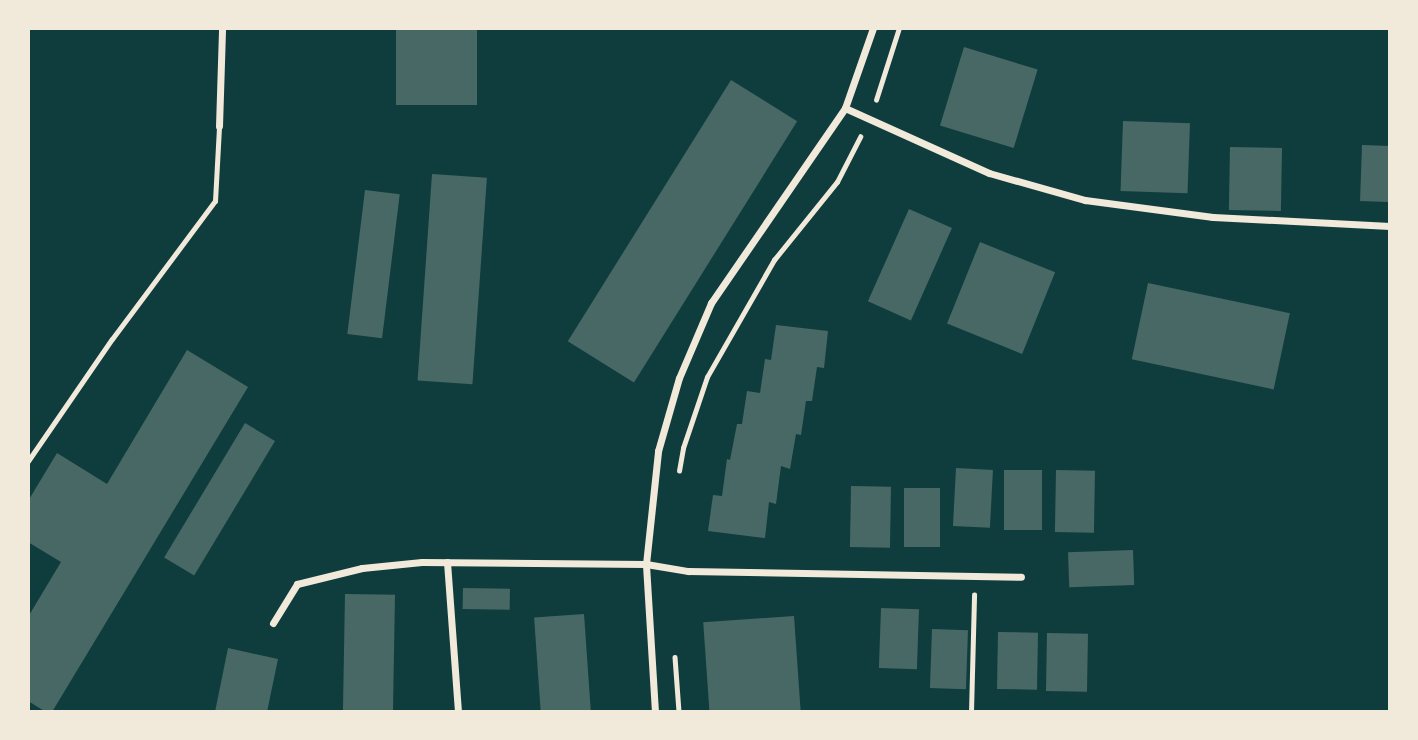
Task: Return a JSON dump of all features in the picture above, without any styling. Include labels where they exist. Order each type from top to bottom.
[{"type":"street","points":[[219,126],[222,28]]},
{"type":"street","points":[[655,712],[646,564],[658,451],[679,378],[711,303],[845,108],[873,28]]},
{"type":"street","points":[[845,108],[989,173],[1029,187],[1085,200],[1213,217],[1390,226]]},
{"type":"street","points":[[447,562],[458,712]]},
{"type":"street","points":[[273,623],[297,584],[304,581],[362,568],[447,562],[646,564],[688,570],[1021,577]]},
{"type":"lane","points":[[28,461],[112,339],[215,201],[219,126]]},
{"type":"path","points":[[677,483],[683,448],[707,377],[774,260],[836,182],[868,120],[888,69],[899,28]]},
{"type":"path","points":[[971,712],[974,577]]},
{"type":"path","points":[[674,646],[679,712]]},
{"type":"building","points":[[396,28],[477,28],[477,105],[396,105]]},
{"type":"building","points":[[964,47],[1038,70],[1014,148],[940,125]]},
{"type":"building","points":[[731,80],[797,121],[634,383],[568,341]]},
{"type":"building","points":[[1123,121],[1190,123],[1188,193],[1121,191]]},
{"type":"building","points":[[1362,145],[1390,146],[1388,202],[1360,201]]},
{"type":"building","points":[[1230,147],[1282,148],[1281,211],[1229,210]]},
{"type":"building","points":[[432,174],[487,178],[472,384],[418,380]]},
{"type":"building","points":[[365,190],[400,194],[382,338],[347,334]]},
{"type":"building","points":[[909,209],[952,228],[911,320],[868,301]]},
{"type":"building","points":[[980,242],[1055,272],[1022,354],[947,324]]},
{"type":"building","points":[[1148,283],[1290,313],[1274,389],[1132,359]]},
{"type":"building","points":[[776,325],[828,331],[824,368],[817,367],[812,401],[806,401],[801,435],[796,434],[790,469],[781,466],[776,504],[769,502],[765,538],[708,531],[713,495],[722,496],[727,459],[730,460],[737,424],[742,424],[747,391],[760,393],[765,359],[771,360]]},
{"type":"building","points":[[187,350],[248,387],[52,712],[46,712],[28,701],[28,617],[61,562],[28,542],[28,501],[57,453],[107,484]]},
{"type":"building","points":[[245,423],[275,441],[194,576],[164,558]]},
{"type":"building","points":[[956,468],[993,470],[990,528],[953,526]]},
{"type":"building","points":[[1004,470],[1042,470],[1042,530],[1004,530]]},
{"type":"building","points":[[1056,470],[1095,471],[1094,533],[1055,532]]},
{"type":"building","points":[[851,486],[891,487],[890,548],[850,547]]},
{"type":"building","points":[[904,488],[940,488],[940,547],[904,547]]},
{"type":"building","points":[[1133,550],[1134,585],[1069,587],[1068,552]]},
{"type":"building","points":[[463,588],[510,589],[510,610],[463,609]]},
{"type":"building","points":[[345,594],[395,595],[393,712],[343,712]]},
{"type":"building","points":[[881,608],[919,609],[917,669],[879,668]]},
{"type":"building","points":[[584,614],[591,712],[541,712],[534,617]]},
{"type":"building","points":[[794,616],[801,712],[709,712],[703,622]]},
{"type":"building","points":[[932,629],[968,630],[966,689],[930,688]]},
{"type":"building","points":[[998,632],[1038,633],[1037,690],[997,689]]},
{"type":"building","points":[[1047,633],[1088,634],[1087,692],[1046,691]]},
{"type":"building","points":[[228,648],[278,659],[267,712],[215,712]]}]
